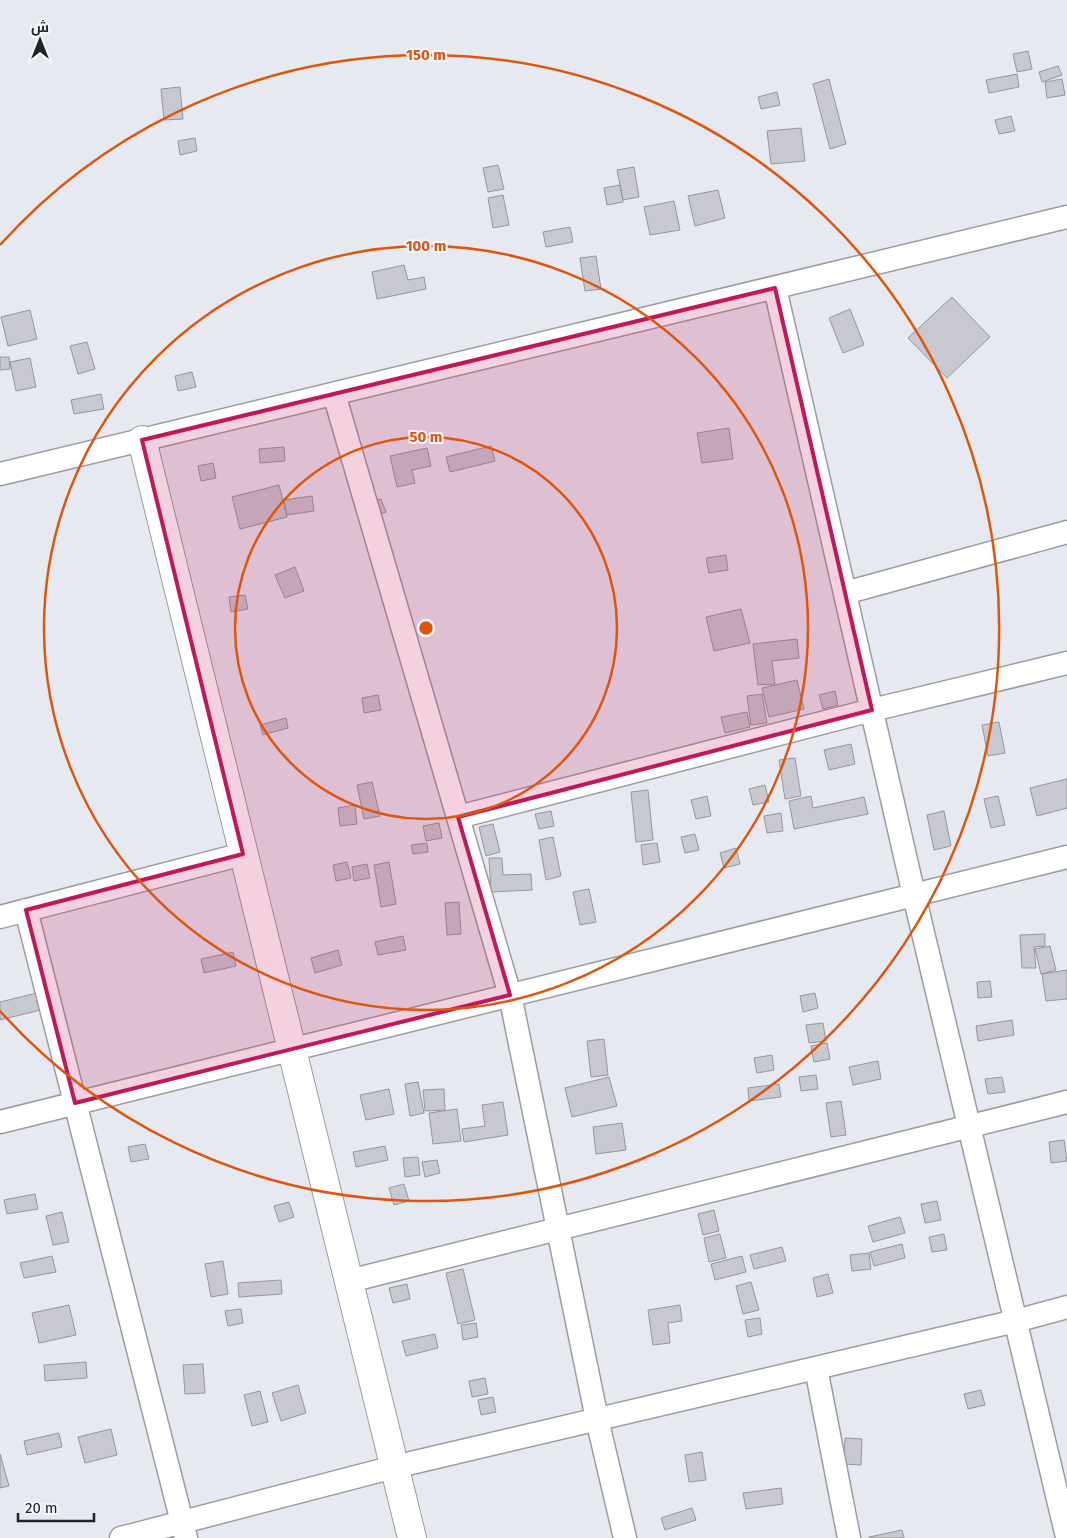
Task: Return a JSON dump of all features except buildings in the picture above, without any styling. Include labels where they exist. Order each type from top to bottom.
[{"type":"street","points":[[0,474],[1067,217]]},
{"type":"street","points":[[775,288],[914,894],[1067,1536]]},
{"type":"street","points":[[334,394],[510,995],[597,1419],[625,1538]]},
{"type":"street","points":[[142,440],[412,1538]]},
{"type":"street","points":[[845,593],[1067,532]]},
{"type":"street","points":[[458,817],[872,710],[1067,663]]},
{"type":"street","points":[[0,917],[243,854]]},
{"type":"street","points":[[0,1122],[1067,856]]},
{"type":"street","points":[[26,910],[184,1530]]},
{"type":"street","points":[[349,1281],[1067,1102]]},
{"type":"street","points":[[121,1538],[184,1530],[394,1467],[1016,1321],[1067,1307]]},
{"type":"street","points":[[816,1368],[849,1538]]},
{"type":"highlighted area","points":[[775,288],[872,710],[458,817],[510,995],[75,1103],[26,910],[243,854],[142,440]]}]
